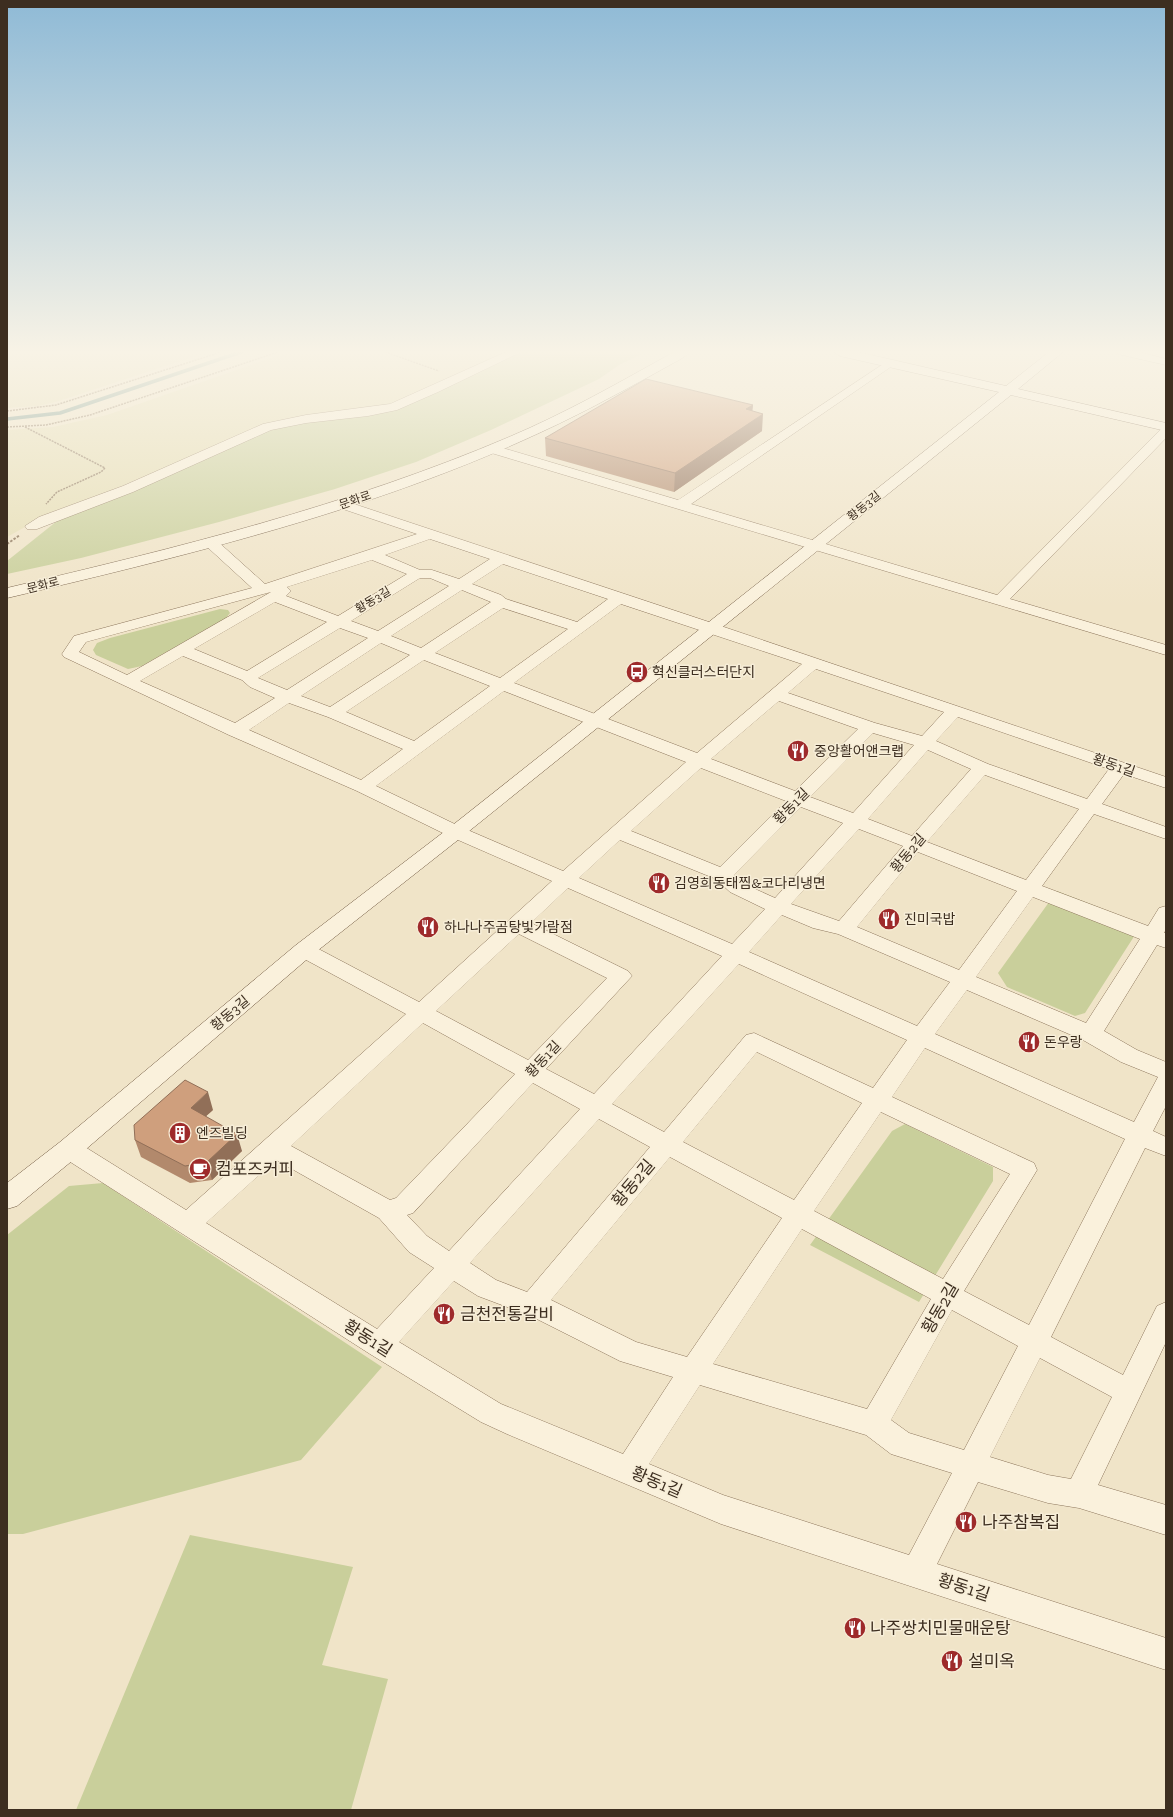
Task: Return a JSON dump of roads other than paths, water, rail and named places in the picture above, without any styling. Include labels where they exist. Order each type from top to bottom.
[{"type":"street","points":[[32,526],[128,489],[247,437]]},
{"type":"street","name":"문화로","points":[[7,594],[210,542],[342,504],[492,449],[518,437]]},
{"type":"street","points":[[679,506],[781,437]]},
{"type":"street","name":"황동3길","points":[[7,1198],[70,1149],[304,950],[456,832],[710,627],[815,546],[950,437]]},
{"type":"street","points":[[1001,600],[1160,437]]},
{"type":"street","points":[[492,449],[1166,650]]},
{"type":"street","points":[[342,504],[619,598],[710,627]]},
{"type":"street","points":[[128,682],[244,615],[269,594],[307,577],[430,534]]},
{"type":"street","points":[[210,542],[269,594],[1159,939]]},
{"type":"street","points":[[372,555],[413,571],[417,574],[432,574],[496,598],[501,602],[578,627]]},
{"type":"street","points":[[235,731],[502,558]]},
{"type":"street","name":"황동3길","points":[[248,677],[417,574]]},
{"type":"street","points":[[269,594],[223,600],[80,639],[70,654],[235,731],[363,787],[456,832],[736,954],[1166,1148]]},
{"type":"street","points":[[363,787],[619,598]]},
{"type":"street","points":[[223,600],[240,608],[244,615]]},
{"type":"street","points":[[333,713],[501,602]]},
{"type":"street","name":"황동1길","points":[[710,627],[1166,783]]},
{"type":"street","points":[[182,650],[248,677],[256,684],[324,711],[333,713],[416,748]]},
{"type":"street","points":[[188,1224],[275,1148],[420,1012],[518,925],[698,760],[813,663]]},
{"type":"street","points":[[776,694],[869,727],[892,732],[958,756],[982,768],[1166,833]]},
{"type":"street","points":[[380,1345],[595,1106],[779,907],[954,711]]},
{"type":"street","name":"황동1길","points":[[723,875],[869,727]]},
{"type":"street","points":[[629,1470],[692,1371],[798,1214],[920,1038],[1029,888],[1120,767]]},
{"type":"street","name":"황동2길","points":[[844,929],[914,845],[982,768]]},
{"type":"street","points":[[619,833],[723,875],[737,888],[779,907],[820,923],[844,929],[963,979],[1091,1034],[1129,1056],[1166,1071]]},
{"type":"street","points":[[1091,1034],[1159,939],[1166,913]]},
{"type":"street","name":"황동1길","points":[[388,1211],[404,1206],[621,976],[518,925]]},
{"type":"street","points":[[304,950],[1127,1391]]},
{"type":"street","name":"황동2길","points":[[540,1308],[537,1298],[754,1041],[1025,1170],[947,1295],[874,1424]]},
{"type":"street","points":[[917,1572],[1166,1083]]},
{"type":"street","points":[[275,1148],[388,1211],[418,1244],[487,1288],[540,1308],[630,1352],[874,1424],[901,1444],[971,1466],[1048,1489],[1078,1494],[1166,1520]]},
{"type":"street","name":"황동1길","points":[[70,1149],[380,1345],[491,1413],[517,1425],[721,1509],[1166,1654]]},
{"type":"street","points":[[1078,1494],[1127,1391],[1166,1314]]},
{"type":"place","name":"혁신클러스터단지","points":[[637,672]]},
{"type":"place","name":"중앙활어앤크랩","points":[[798,751]]},
{"type":"place","name":"김영희동태찜&코다리냉면","points":[[659,883]]},
{"type":"place","name":"진미국밥","points":[[889,919]]},
{"type":"place","name":"하나나주곰탕빛가람점","points":[[428,927]]},
{"type":"place","name":"돈우랑","points":[[1029,1042]]},
{"type":"place","name":"엔즈빌딩","points":[[180,1133]]},
{"type":"place","name":"컴포즈커피","points":[[200,1169]]},
{"type":"place","name":"금천전통갈비","points":[[444,1314]]},
{"type":"place","name":"나주참복집","points":[[966,1522]]},
{"type":"place","name":"나주쌍치민물매운탕","points":[[855,1628]]},
{"type":"place","name":"설미옥","points":[[952,1661]]}]
